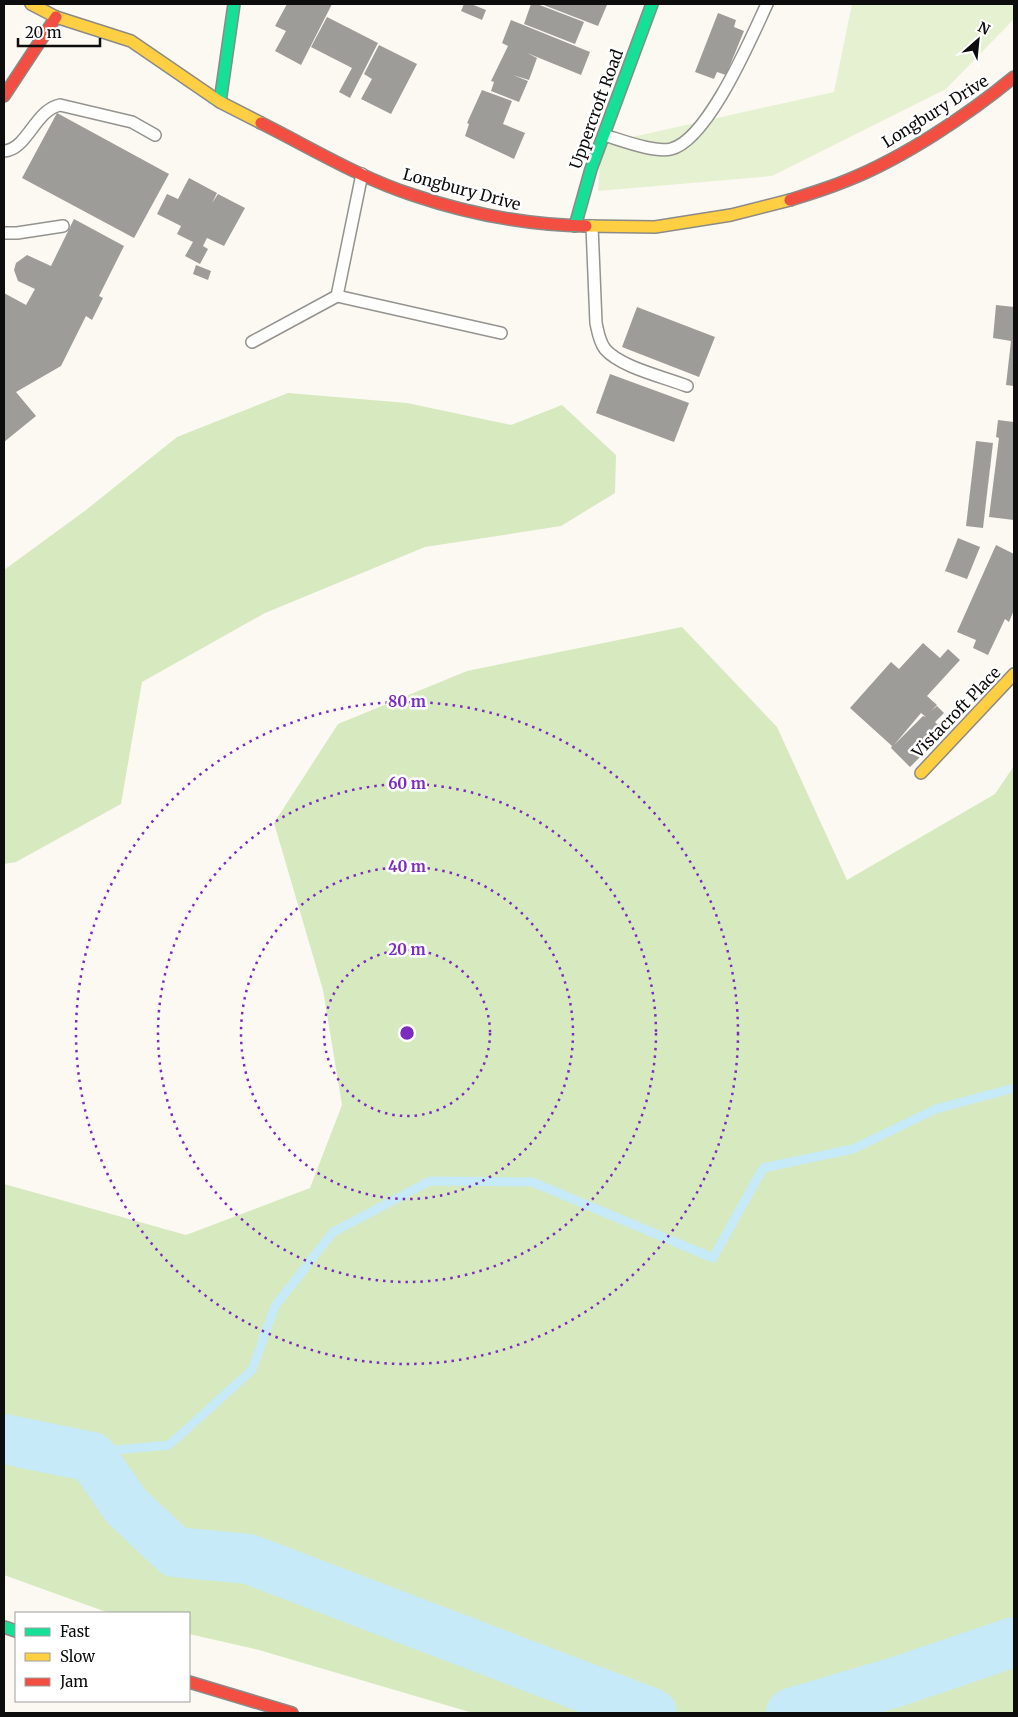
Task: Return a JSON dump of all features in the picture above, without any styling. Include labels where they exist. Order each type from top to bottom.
[{"type":"street","name":"Longbury Drive","points":[[31,4],[56,17],[131,41],[220,102],[362,174],[413,195],[515,222],[575,226],[655,227],[731,215],[785,202],[849,180],[920,143],[991,96],[1014,77]]},
{"type":"street","points":[[220,102],[234,4]]},
{"type":"street","name":"Uppercroft Road","points":[[575,226],[604,135],[652,4]]},
{"type":"street","points":[[5,91],[56,17]]},
{"type":"street","name":"Vistacroft Place","points":[[921,773],[1014,674]]},
{"type":"street","points":[[190,1682],[292,1713]]},
{"type":"lane","points":[[604,135],[649,148],[670,150],[683,144],[696,133],[709,115],[746,48],[767,4]]},
{"type":"lane","points":[[4,151],[17,145],[52,106],[60,105],[132,122],[155,135]]},
{"type":"lane","points":[[337,296],[362,174]]},
{"type":"lane","points":[[4,232],[17,233],[63,226]]},
{"type":"lane","points":[[592,226],[596,323],[604,348],[623,361],[687,386]]},
{"type":"lane","points":[[252,342],[337,296],[501,333]]},
{"type":"green space","points":[[852,4],[1014,4],[1014,19],[946,89],[772,176],[598,191],[601,144],[834,92]]},
{"type":"green space","points":[[288,393],[407,403],[511,425],[562,405],[616,455],[615,493],[561,526],[425,547],[265,613],[142,682],[121,804],[16,862],[4,864],[4,570],[86,510],[177,437]]},
{"type":"green space","points":[[682,627],[777,727],[847,880],[995,794],[1014,766],[1014,1713],[473,1713],[259,1650],[190,1634],[190,1612],[106,1612],[4,1575],[4,1184],[186,1235],[310,1188],[342,1105],[323,990],[274,823],[338,724],[467,671]]},
{"type":"building","points":[[287,4],[332,4],[301,65],[275,51],[286,31],[275,26]]},
{"type":"building","points":[[464,4],[471,4],[486,10],[482,20],[461,11]]},
{"type":"building","points":[[531,4],[537,4],[584,22],[575,44],[524,24]]},
{"type":"building","points":[[541,4],[604,4],[607,5],[598,26]]},
{"type":"building","points":[[718,13],[736,20],[734,27],[744,31],[726,75],[717,72],[714,79],[695,72]]},
{"type":"building","points":[[327,17],[378,43],[350,98],[339,92],[352,68],[311,47]]},
{"type":"building","points":[[511,20],[590,52],[581,75],[527,53],[537,58],[529,80],[513,75],[528,81],[519,102],[491,91],[494,82],[491,81],[508,46],[502,43]]},
{"type":"building","points":[[379,45],[417,64],[391,114],[361,99],[372,79],[364,74]]},
{"type":"building","points":[[482,90],[512,101],[503,124],[525,133],[514,159],[465,136],[469,124],[467,123]]},
{"type":"building","points":[[57,113],[169,174],[134,238],[22,178]]},
{"type":"building","points":[[189,178],[217,193],[212,203],[218,194],[245,208],[224,246],[207,238],[203,246],[208,249],[200,264],[185,256],[193,242],[177,234],[181,226],[157,214],[167,194],[178,199]]},
{"type":"building","points":[[74,219],[124,246],[99,296],[103,298],[92,320],[86,316],[61,366],[16,392],[36,416],[4,442],[4,293],[26,305],[35,289],[18,281],[14,270],[16,263],[27,255],[51,266]]},
{"type":"building","points":[[196,265],[211,271],[208,280],[193,274]]},
{"type":"building","points":[[996,305],[1014,307],[1014,386],[1006,385],[1011,341],[993,338]]},
{"type":"building","points":[[637,307],[715,337],[699,377],[622,347]]},
{"type":"building","points":[[610,374],[689,403],[674,442],[596,413]]},
{"type":"building","points":[[998,420],[1014,422],[1014,520],[989,517],[999,438],[996,437]]},
{"type":"building","points":[[976,441],[993,443],[983,528],[966,526]]},
{"type":"building","points":[[958,538],[980,547],[967,579],[945,571]]},
{"type":"building","points":[[996,545],[1014,554],[1014,610],[1009,622],[1005,619],[988,655],[973,648],[976,640],[957,632]]},
{"type":"building","points":[[923,643],[940,658],[948,649],[960,660],[927,696],[937,705],[931,711],[937,706],[944,713],[935,722],[945,732],[910,767],[891,748],[892,746],[850,708],[891,662],[899,669]],"holes":[[[921,713],[926,717],[923,716],[894,745]]]},
{"type":"waterway","points":[[92,1457],[106,1451],[169,1445],[252,1370],[275,1306],[333,1232],[430,1181],[532,1182],[713,1258],[763,1168],[853,1149],[936,1109],[1014,1088]]},
{"type":"waterway","points":[[4,1439],[92,1457],[126,1506],[175,1552],[249,1559],[652,1713]]},
{"type":"waterway","points":[[791,1713],[899,1681],[1014,1642]]},
{"type":"traffic: fast","points":[[220,102],[234,4]]},
{"type":"traffic: fast","points":[[575,226],[591,169],[652,4]]},
{"type":"traffic: fast","points":[[4,1627],[15,1631]]},
{"type":"traffic: slow","points":[[31,4],[56,17],[131,41],[220,102],[261,123]]},
{"type":"traffic: slow","points":[[586,226],[655,227],[731,215],[790,200]]},
{"type":"traffic: slow","points":[[921,773],[1014,674]]},
{"type":"traffic: jam","points":[[4,96],[56,17]]},
{"type":"traffic: jam","points":[[790,200],[841,183],[913,148],[976,106],[1014,77]]},
{"type":"traffic: jam","points":[[261,123],[374,180],[434,202],[520,221],[586,226]]},
{"type":"traffic: jam","points":[[190,1682],[292,1713]]}]
